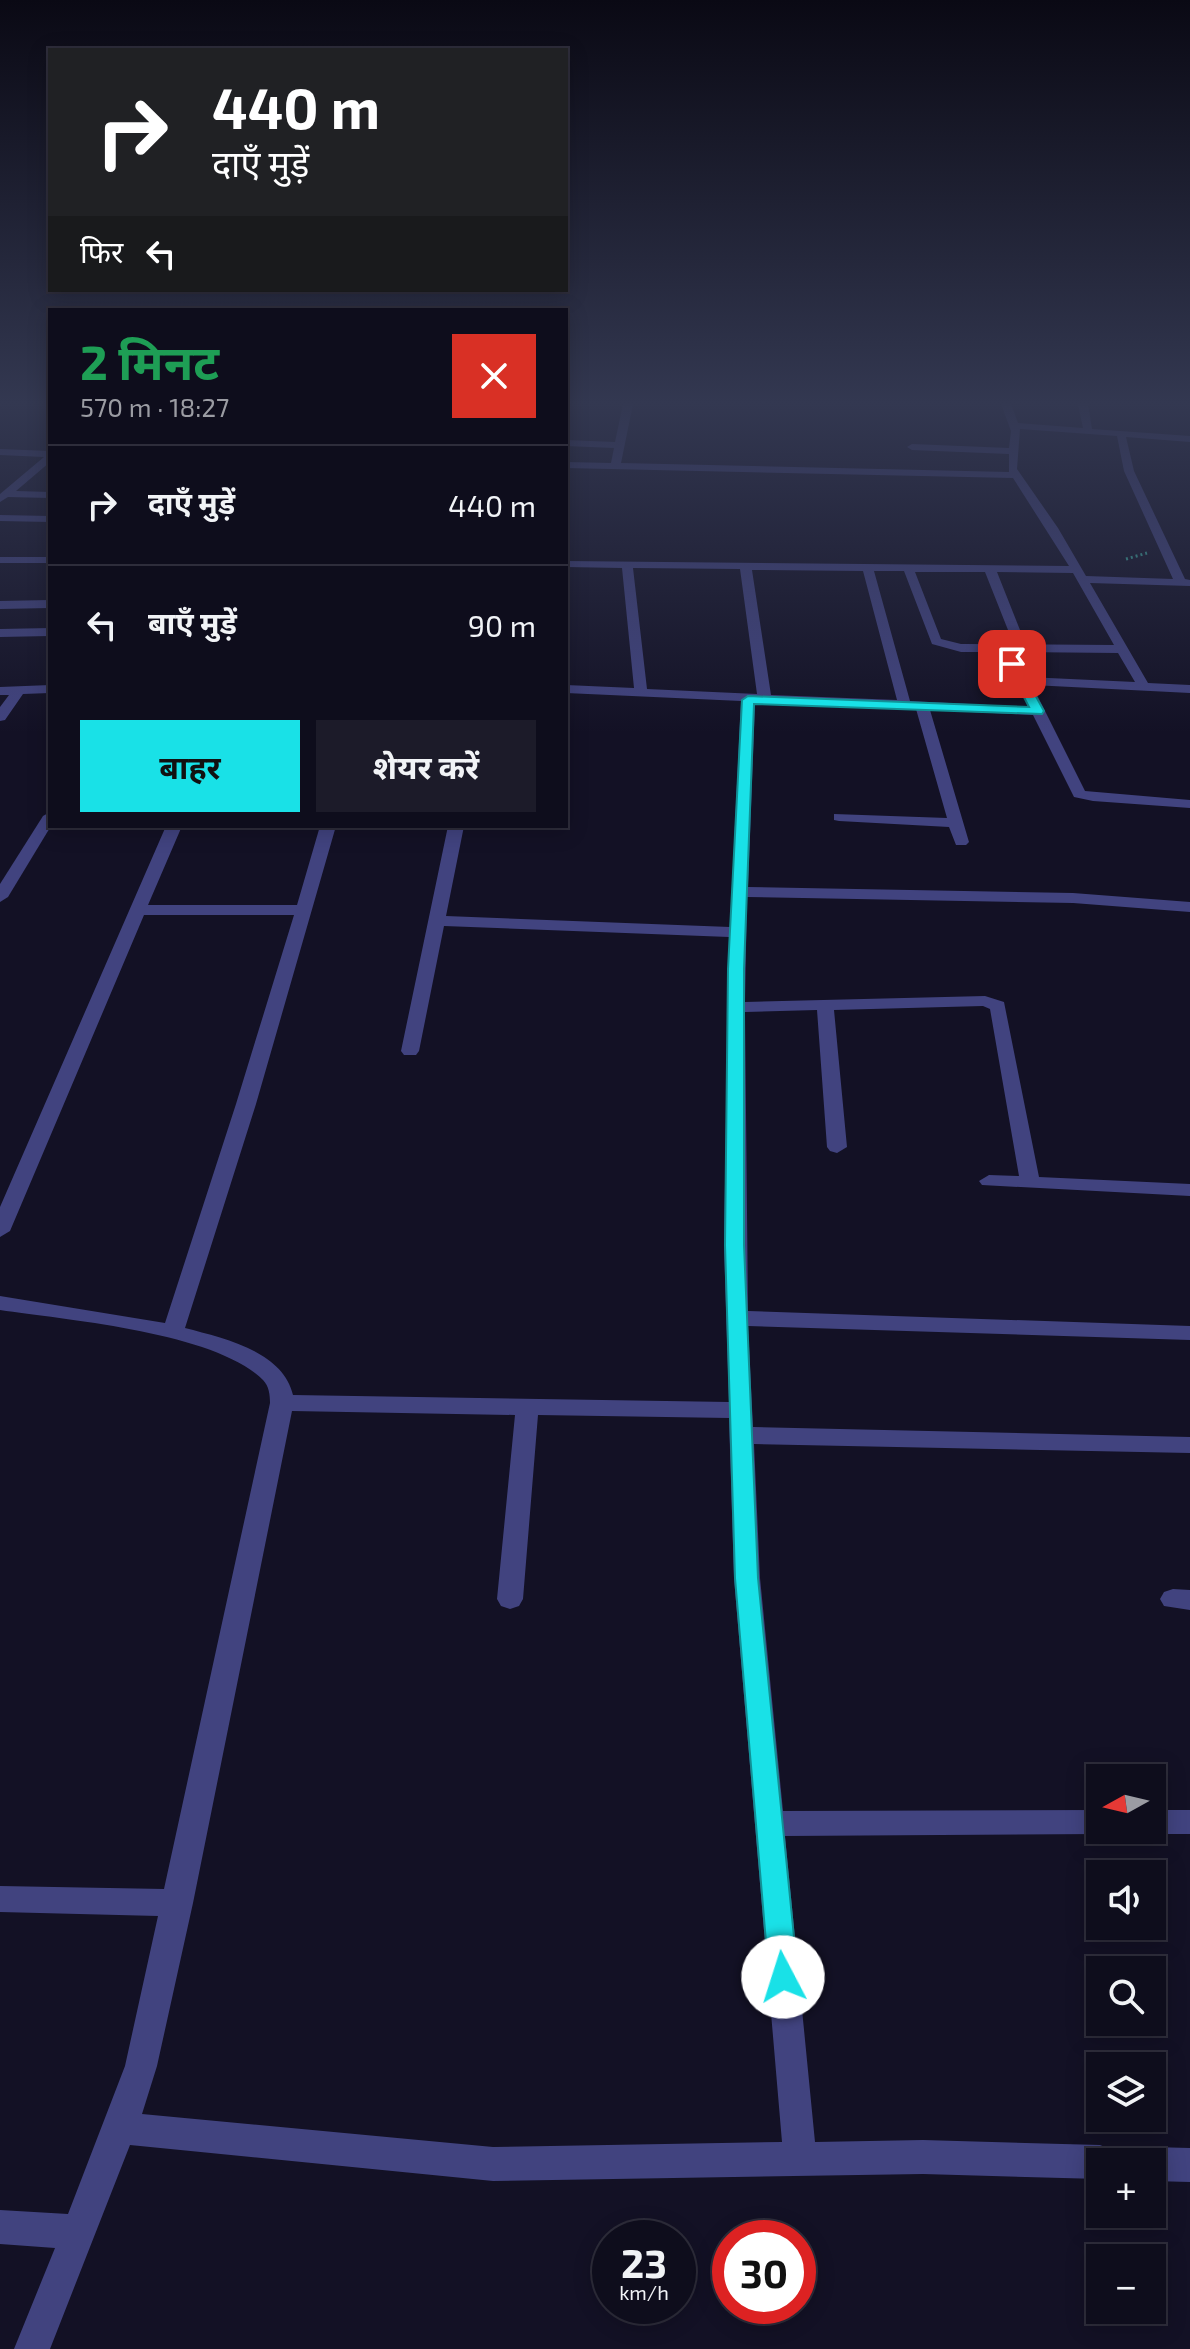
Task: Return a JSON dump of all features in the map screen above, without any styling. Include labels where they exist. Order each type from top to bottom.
[{"type":"street","points":[[1043,514],[1144,687]]},
{"type":"street","points":[[1149,514],[1185,583]]},
{"type":"street","points":[[1,518],[48,519]]},
{"type":"street","points":[[0,560],[48,559]]},
{"type":"street","points":[[568,564],[989,568],[1185,583]]},
{"type":"street","points":[[627,564],[641,693]]},
{"type":"street","points":[[745,564],[756,700],[738,932],[734,1245],[747,1578],[800,2160]]},
{"type":"street","points":[[867,566],[905,706]]},
{"type":"street","points":[[908,567],[936,641],[961,648],[1123,649]]},
{"type":"street","points":[[989,568],[1014,630]]},
{"type":"street","points":[[0,605],[48,604]]},
{"type":"street","points":[[0,633],[48,632]]},
{"type":"street","points":[[1002,648],[1023,681],[1079,794],[1190,804]]},
{"type":"street","points":[[1023,681],[1190,689]]},
{"type":"street","points":[[0,691],[48,689]]},
{"type":"street","points":[[568,689],[1038,711]]},
{"type":"street","points":[[0,717],[19,690]]},
{"type":"street","points":[[922,707],[961,842]]},
{"type":"street","points":[[839,817],[956,823]]},
{"type":"street","points":[[0,897],[48,819]]},
{"type":"street","points":[[0,1231],[173,828]]},
{"type":"street","points":[[173,1332],[327,828]]},
{"type":"street","points":[[410,1051],[456,828]]},
{"type":"street","points":[[740,892],[953,894],[1190,907]]},
{"type":"street","points":[[137,910],[303,910]]},
{"type":"street","points":[[437,921],[738,932]]},
{"type":"street","points":[[736,1007],[985,1001],[998,1006],[1030,1183]]},
{"type":"street","points":[[825,1005],[837,1147]]},
{"type":"street","points":[[989,1181],[1190,1190]]},
{"type":"street","points":[[0,1303],[173,1332],[221,1346],[271,1374],[280,1386],[282,1403],[141,2066],[120,2128],[32,2349]]},
{"type":"street","points":[[737,1318],[1190,1333]]},
{"type":"street","points":[[282,1403],[740,1410]]},
{"type":"street","points":[[510,1599],[527,1407]]},
{"type":"street","points":[[742,1435],[1190,1445]]},
{"type":"street","points":[[770,1824],[1086,1822]]},
{"type":"street","points":[[1166,1822],[1190,1822]]},
{"type":"street","points":[[0,1899],[178,1903]]},
{"type":"street","points":[[120,2128],[493,2164],[923,2157],[1086,2162]]},
{"type":"street","points":[[1166,2164],[1190,2165]]},
{"type":"street","points":[[0,2227],[77,2232]]},
{"type":"path","points":[[1080,574],[1164,547]]},
{"type":"route","points":[[783,1977],[747,1578],[734,1245],[736,969],[748,700],[1038,711],[1012,664]]}]
